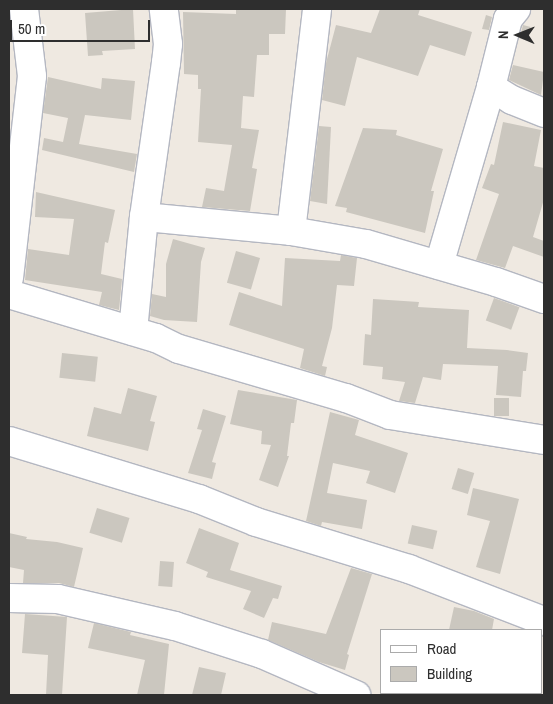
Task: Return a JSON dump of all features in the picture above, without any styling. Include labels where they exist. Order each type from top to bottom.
[{"type":"street","points":[[9,278],[32,76],[24,9]]},
{"type":"street","points":[[133,331],[144,217],[168,44],[164,9]]},
{"type":"street","points":[[291,231],[317,9]]},
{"type":"street","points":[[439,266],[491,87],[508,19],[516,9]]},
{"type":"street","points":[[491,87],[512,100],[544,113]]},
{"type":"street","points":[[144,217],[291,231],[366,244],[544,298]]},
{"type":"street","points":[[9,294],[156,338],[179,350],[346,398],[390,415],[544,440]]},
{"type":"street","points":[[9,442],[199,499],[256,522],[409,569],[544,621]]},
{"type":"street","points":[[9,598],[58,599],[175,626],[262,654],[356,695]]},
{"type":"building","points":[[133,9],[135,49],[102,51],[103,55],[88,56],[85,13]]},
{"type":"building","points":[[236,9],[286,9],[285,34],[269,34],[269,55],[257,55],[254,97],[243,96],[241,128],[259,130],[252,168],[257,169],[250,211],[202,207],[206,188],[224,191],[232,145],[198,142],[201,89],[198,89],[198,75],[184,74],[183,12],[236,14]]},
{"type":"building","points":[[380,9],[420,9],[418,15],[472,32],[465,56],[430,45],[418,76],[357,57],[345,106],[322,100],[326,63],[336,25],[371,33]]},
{"type":"building","points":[[486,15],[492,17],[489,30],[482,29]]},
{"type":"building","points":[[523,25],[531,27],[527,41],[520,39]]},
{"type":"building","points":[[513,65],[544,72],[541,95],[509,80]]},
{"type":"building","points":[[48,77],[101,89],[102,78],[135,81],[131,120],[85,115],[79,144],[137,154],[134,172],[42,150],[44,138],[63,142],[68,118],[43,113]]},
{"type":"building","points":[[503,122],[541,130],[534,166],[544,168],[544,199],[533,237],[544,241],[544,257],[513,246],[505,268],[476,260],[499,194],[482,188],[491,164],[494,165]]},
{"type":"building","points":[[319,126],[331,127],[327,204],[310,201]]},
{"type":"building","points":[[363,128],[397,130],[396,135],[443,149],[431,191],[434,191],[425,233],[346,212],[347,208],[335,206]]},
{"type":"building","points":[[36,192],[115,210],[108,243],[105,242],[101,274],[122,279],[119,310],[99,305],[102,292],[25,280],[28,249],[69,255],[74,219],[35,217]]},
{"type":"building","points":[[173,239],[205,248],[201,262],[197,322],[164,320],[150,316],[152,294],[166,297],[166,264]]},
{"type":"building","points":[[236,251],[260,258],[251,290],[227,283]]},
{"type":"building","points":[[341,255],[357,258],[354,286],[337,285],[332,328],[322,366],[327,367],[325,376],[300,368],[304,349],[229,325],[239,292],[282,306],[285,258],[340,261]]},
{"type":"building","points":[[494,298],[519,307],[511,330],[486,321]]},
{"type":"building","points":[[373,299],[419,302],[418,307],[469,310],[467,348],[528,353],[526,371],[523,371],[521,397],[496,395],[498,366],[443,364],[441,380],[423,377],[415,403],[399,401],[405,382],[382,379],[383,367],[363,365],[365,334],[371,335]]},
{"type":"building","points":[[62,353],[98,357],[95,382],[59,378]]},
{"type":"building","points":[[128,388],[157,396],[150,421],[155,422],[148,451],[87,436],[94,407],[121,414]]},
{"type":"building","points":[[238,390],[297,400],[294,423],[291,423],[287,456],[289,456],[278,487],[259,480],[271,445],[261,444],[262,431],[230,424]]},
{"type":"building","points":[[494,398],[509,398],[509,416],[494,416]]},
{"type":"building","points":[[203,409],[226,416],[212,462],[216,463],[212,479],[188,473],[202,430],[197,429]]},
{"type":"building","points":[[330,412],[359,420],[355,435],[408,453],[395,493],[366,483],[370,471],[333,463],[327,493],[367,500],[362,529],[322,522],[321,526],[306,521]]},
{"type":"building","points":[[458,468],[474,473],[468,494],[452,489]]},
{"type":"building","points":[[473,488],[519,499],[500,574],[476,567],[490,521],[467,515]]},
{"type":"building","points":[[97,508],[130,518],[122,543],[89,533]]},
{"type":"building","points":[[412,525],[437,531],[433,549],[408,544]]},
{"type":"building","points":[[199,528],[239,543],[230,570],[282,586],[278,599],[273,598],[264,618],[243,609],[251,591],[206,577],[208,572],[186,563]]},
{"type":"building","points":[[9,533],[27,537],[26,539],[57,542],[83,548],[74,587],[59,583],[23,583],[24,570],[9,567]]},
{"type":"building","points":[[160,561],[174,562],[172,587],[158,586]]},
{"type":"building","points":[[351,568],[372,574],[347,654],[349,655],[345,670],[319,662],[268,640],[272,622],[326,634]]},
{"type":"building","points":[[454,607],[474,611],[494,619],[492,629],[449,629]]},
{"type":"building","points":[[25,614],[67,617],[62,695],[46,695],[48,655],[22,653]]},
{"type":"building","points":[[94,623],[131,632],[130,635],[169,644],[164,695],[137,695],[145,660],[88,648]]},
{"type":"building","points":[[199,667],[226,673],[221,695],[192,695]]}]
